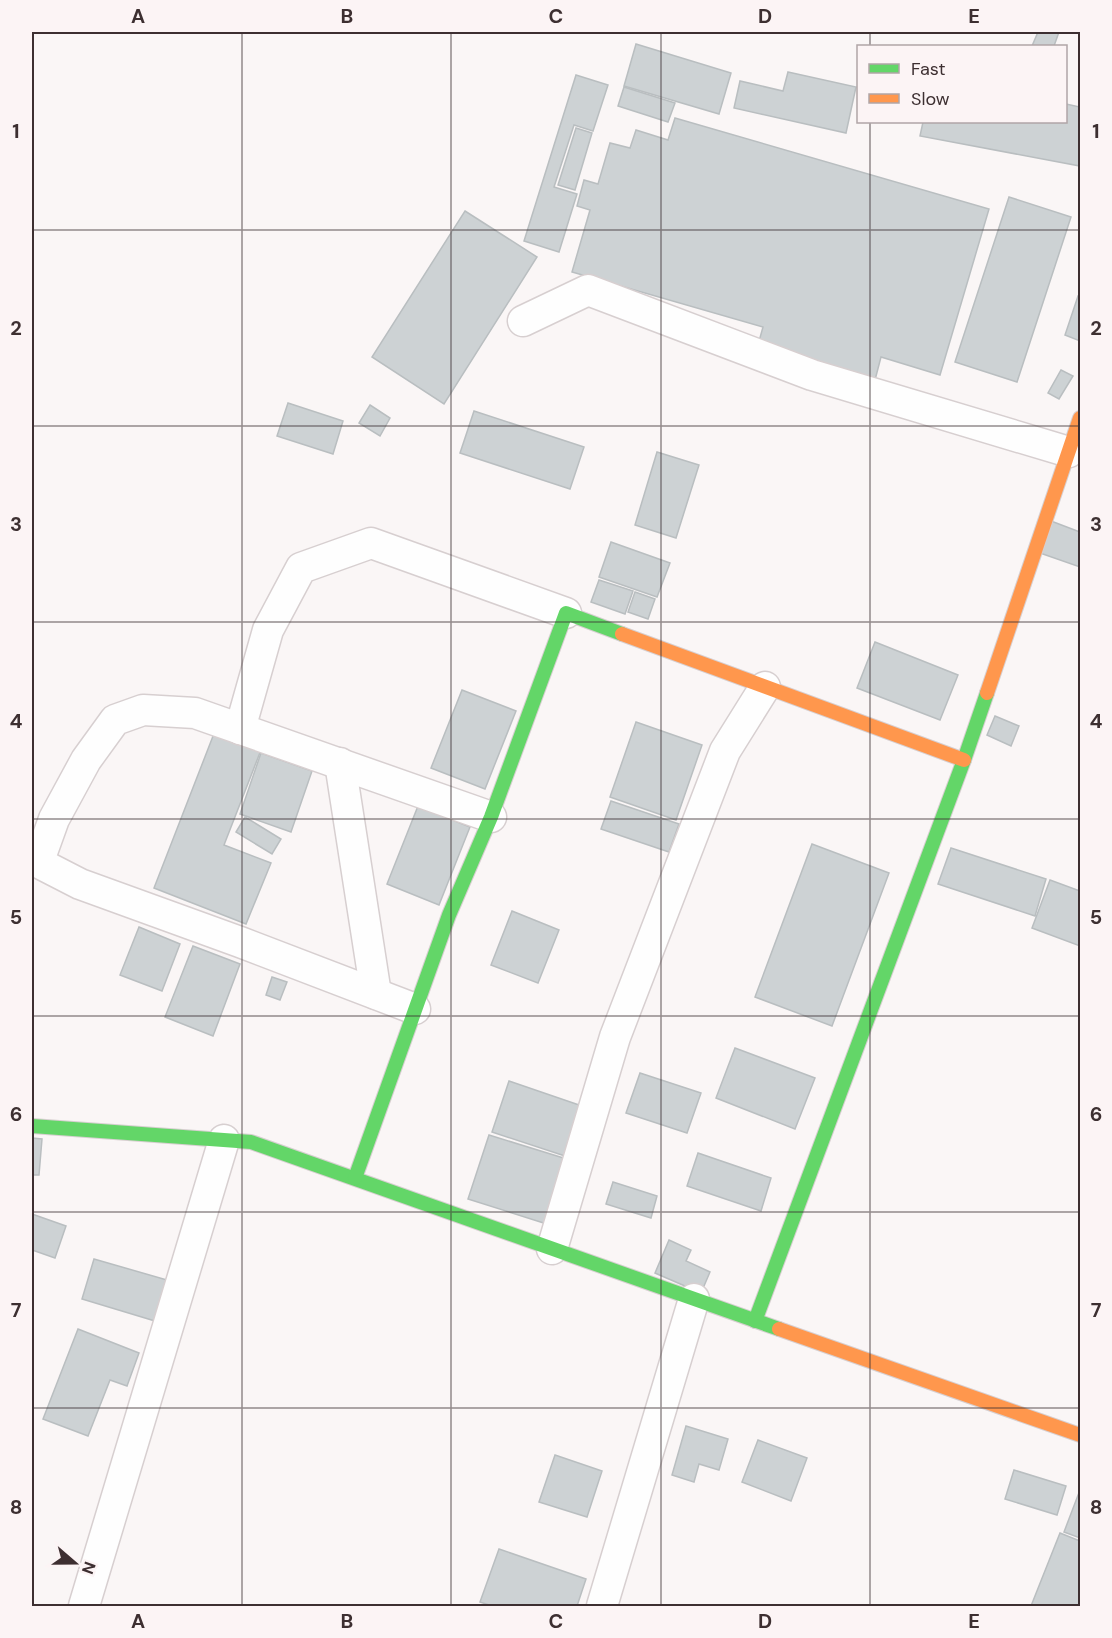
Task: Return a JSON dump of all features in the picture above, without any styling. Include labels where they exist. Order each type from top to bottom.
[{"type":"street","points":[[522,321],[588,290],[812,375],[1069,452]]},
{"type":"street","points":[[755,1321],[964,760],[1080,418]]},
{"type":"street","points":[[240,729],[267,630],[301,568],[371,543],[566,612],[964,760]]},
{"type":"street","points":[[355,1178],[449,915],[492,817],[566,612]]},
{"type":"street","points":[[552,1249],[615,1037],[724,751],[765,687]]},
{"type":"street","points":[[415,1009],[80,884],[43,865],[40,858],[54,819],[86,760],[115,720],[143,710],[195,713],[492,817]]},
{"type":"street","points":[[340,763],[376,994]]},
{"type":"street","points":[[32,1126],[251,1142],[1080,1435]]},
{"type":"street","points":[[84,1606],[224,1140]]},
{"type":"street","points":[[602,1606],[694,1299]]},
{"type":"building","points":[[1038,32],[1059,32],[1054,45],[1032,45]]},
{"type":"building","points":[[636,44],[731,73],[719,114],[624,86]]},
{"type":"building","points":[[788,72],[856,87],[846,133],[734,108],[740,81],[783,91]]},
{"type":"building","points":[[576,75],[608,85],[593,131],[574,125],[554,187],[577,194],[559,252],[524,241]]},
{"type":"building","points":[[624,87],[675,103],[668,122],[618,106]]},
{"type":"building","points":[[1067,104],[1080,107],[1080,166],[920,136],[923,123],[1067,123]]},
{"type":"building","points":[[675,118],[989,209],[940,375],[881,357],[875,380],[758,345],[763,327],[572,272],[590,210],[577,206],[584,180],[598,184],[610,143],[630,148],[636,130],[668,140]]},
{"type":"building","points":[[576,128],[592,133],[575,190],[558,185]]},
{"type":"building","points":[[1009,197],[1071,217],[1017,382],[955,362]]},
{"type":"building","points":[[465,211],[537,257],[444,404],[372,357]]},
{"type":"building","points":[[1078,296],[1080,297],[1080,341],[1065,335]]},
{"type":"building","points":[[1061,370],[1073,376],[1059,399],[1048,393]]},
{"type":"building","points":[[288,403],[343,421],[333,454],[277,436]]},
{"type":"building","points":[[370,405],[390,418],[380,436],[359,423]]},
{"type":"building","points":[[474,411],[584,447],[570,489],[460,453]]},
{"type":"building","points":[[657,452],[699,465],[676,538],[635,525]]},
{"type":"building","points":[[1051,521],[1080,532],[1080,567],[1040,553]]},
{"type":"building","points":[[611,542],[670,563],[657,597],[599,577]]},
{"type":"building","points":[[599,580],[633,591],[625,614],[591,602]]},
{"type":"building","points":[[635,592],[655,599],[648,619],[628,612]]},
{"type":"building","points":[[875,642],[958,675],[940,720],[857,688]]},
{"type":"building","points":[[462,690],[516,711],[485,789],[431,768]]},
{"type":"building","points":[[995,716],[1019,726],[1011,746],[987,735]]},
{"type":"building","points":[[636,722],[702,745],[676,820],[610,797]]},
{"type":"building","points":[[215,731],[261,750],[224,845],[271,863],[246,924],[154,888]]},
{"type":"building","points":[[261,753],[312,771],[291,832],[240,814]]},
{"type":"building","points":[[611,801],[679,824],[669,852],[601,829]]},
{"type":"building","points":[[418,806],[470,827],[439,905],[387,884]]},
{"type":"building","points":[[245,817],[281,839],[272,854],[236,832]]},
{"type":"building","points":[[812,844],[889,873],[832,1026],[755,997]]},
{"type":"building","points":[[951,848],[1046,879],[1035,916],[938,884]]},
{"type":"building","points":[[1050,880],[1080,891],[1080,946],[1032,928]]},
{"type":"building","points":[[512,911],[559,930],[538,983],[491,965]]},
{"type":"building","points":[[139,927],[180,944],[162,991],[120,975]]},
{"type":"building","points":[[193,946],[240,964],[213,1036],[165,1017]]},
{"type":"building","points":[[272,977],[287,982],[280,1000],[266,995]]},
{"type":"building","points":[[735,1048],[815,1078],[795,1129],[716,1098]]},
{"type":"building","points":[[640,1073],[701,1093],[687,1133],[626,1113]]},
{"type":"building","points":[[509,1081],[582,1106],[565,1156],[492,1132]]},
{"type":"building","points":[[489,1135],[570,1160],[550,1225],[468,1199]]},
{"type":"building","points":[[32,1138],[42,1139],[39,1175],[32,1175]]},
{"type":"building","points":[[698,1153],[771,1178],[761,1211],[687,1186]]},
{"type":"building","points":[[613,1182],[657,1196],[651,1218],[606,1204]]},
{"type":"building","points":[[32,1214],[66,1226],[55,1258],[32,1250]]},
{"type":"building","points":[[669,1240],[691,1250],[686,1261],[710,1272],[701,1293],[655,1273]]},
{"type":"building","points":[[94,1259],[167,1280],[155,1321],[82,1299]]},
{"type":"building","points":[[78,1329],[139,1353],[127,1386],[110,1380],[88,1436],[43,1419]]},
{"type":"building","points":[[686,1426],[728,1439],[719,1470],[699,1464],[694,1482],[672,1475]]},
{"type":"building","points":[[758,1440],[807,1458],[791,1501],[742,1482]]},
{"type":"building","points":[[555,1455],[602,1471],[587,1517],[539,1502]]},
{"type":"building","points":[[1014,1470],[1066,1486],[1057,1515],[1005,1499]]},
{"type":"building","points":[[1080,1490],[1080,1538],[1064,1532]]},
{"type":"building","points":[[1060,1533],[1080,1541],[1080,1606],[1031,1606]]},
{"type":"building","points":[[499,1549],[586,1579],[577,1606],[492,1606],[480,1602]]},
{"type":"traffic: fast","points":[[355,1178],[449,915],[491,817],[566,613],[622,634]]},
{"type":"traffic: fast","points":[[755,1321],[987,693]]},
{"type":"traffic: fast","points":[[32,1126],[251,1142],[779,1329]]},
{"type":"traffic: slow","points":[[987,693],[1080,418]]},
{"type":"traffic: slow","points":[[622,634],[964,760]]},
{"type":"traffic: slow","points":[[779,1329],[1080,1435]]}]
